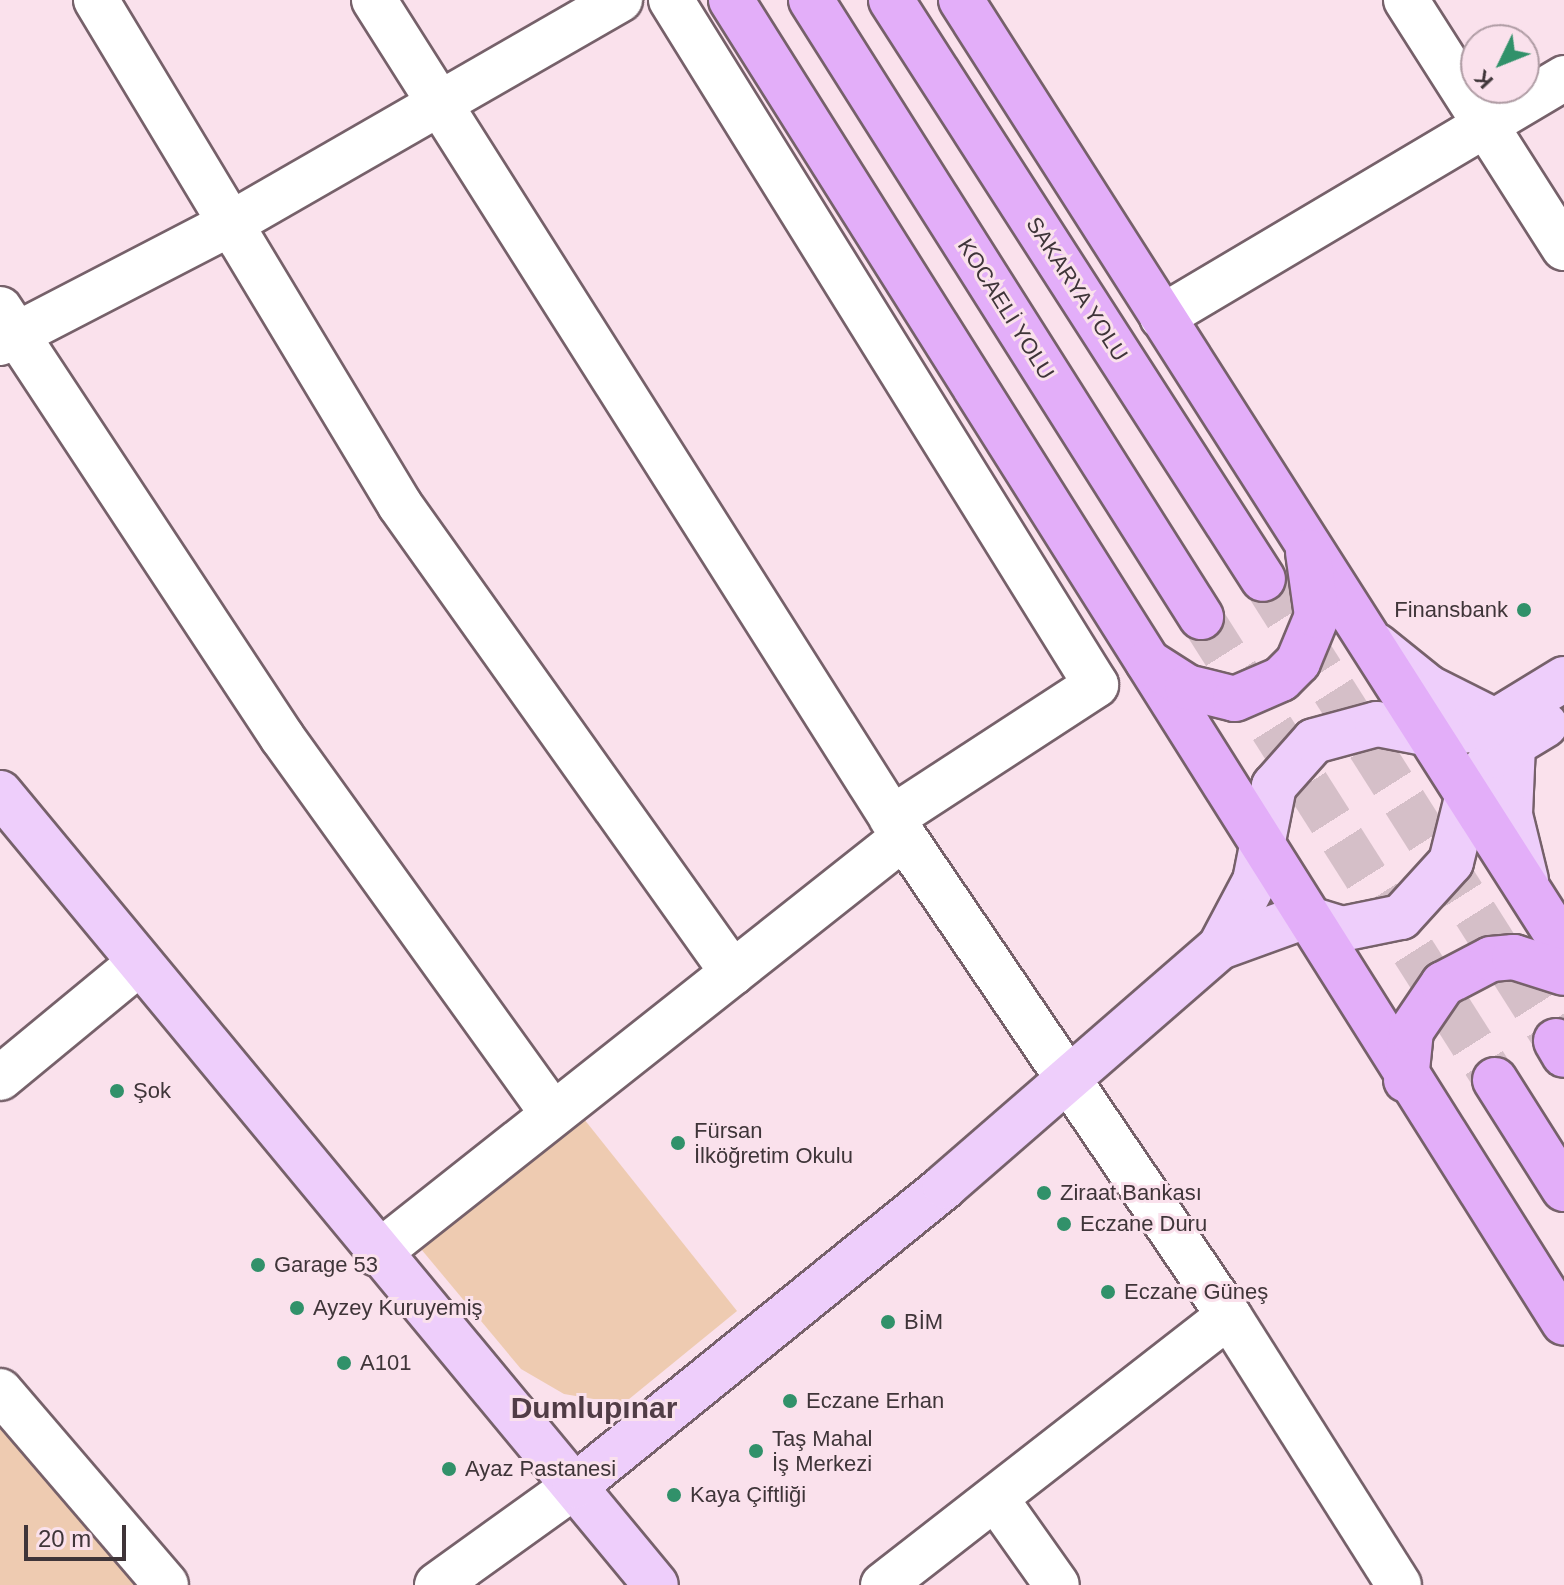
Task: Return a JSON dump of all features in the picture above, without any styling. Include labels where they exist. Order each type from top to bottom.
[{"type":"highway","points":[[731,0],[1263,855],[1564,1323]]},
{"type":"highway","name":"KOCAELİ YOLU","points":[[811,0],[1201,617]]},
{"type":"highway","name":"SAKARYA YOLU","points":[[891,0],[1263,579]]},
{"type":"highway","points":[[961,0],[1162,317],[1434,735],[1491,748],[1528,886],[1564,946]]},
{"type":"highway","points":[[1142,659],[1187,687],[1235,699],[1281,679],[1311,639],[1318,587],[1289,510]]},
{"type":"highway","points":[[1406,1080],[1411,1031],[1443,984],[1491,959],[1514,957],[1564,973]]},
{"type":"highway","points":[[1495,1080],[1564,1189]]},
{"type":"main road","points":[[1377,646],[1429,688],[1491,748],[1528,886]]},
{"type":"main road","points":[[575,1486],[1071,1078],[1220,947],[1303,917],[1369,928],[1420,903],[1451,862],[1491,748],[1564,679]]},
{"type":"main road","points":[[1220,947],[1263,855],[1274,786],[1314,741],[1377,724],[1491,748],[1564,713]]},
{"type":"main road","points":[[0,793],[137,965],[656,1585]]},
{"type":"street","points":[[96,0],[400,505],[733,973]]},
{"type":"street","points":[[374,0],[898,828],[1071,1078],[1229,1316],[1399,1585]]},
{"type":"street","points":[[553,1114],[282,737],[5,328],[230,224],[620,0]]},
{"type":"street","points":[[377,1254],[733,973],[898,828],[1096,685],[671,0]]},
{"type":"street","points":[[1406,0],[1486,131],[1564,248]]},
{"type":"street","points":[[1162,317],[1486,131],[1564,78]]},
{"type":"street","points":[[0,1078],[137,965]]},
{"type":"street","points":[[883,1585],[1229,1316]]},
{"type":"street","points":[[0,1391],[166,1585]]},
{"type":"street","points":[[437,1585],[575,1486]]},
{"type":"street","points":[[996,1499],[1057,1585]]},
{"type":"shaded area","points":[[584,1119],[737,1311],[623,1404],[564,1394],[521,1369],[421,1249]]},
{"type":"shaded area","points":[[0,1424],[137,1585],[0,1585]]},
{"type":"tunnel","points":[[1263,579],[1556,1041]]},
{"type":"tunnel","points":[[1201,617],[1495,1080]]},
{"type":"place","name":"Finansbank","points":[[1524,610]]},
{"type":"place","name":"Şok","points":[[117,1091]]},
{"type":"place","name":"Fürsan İlköğretim Okulu","points":[[678,1143]]},
{"type":"place","name":"Ziraat Bankası","points":[[1044,1193]]},
{"type":"place","name":"Eczane Duru","points":[[1064,1224]]},
{"type":"place","name":"Garage 53","points":[[258,1265]]},
{"type":"place","name":"Eczane Güneş","points":[[1108,1292]]},
{"type":"place","name":"Ayzey Kuruyemiş","points":[[297,1308]]},
{"type":"place","name":"BİM","points":[[888,1322]]},
{"type":"place","name":"A101","points":[[344,1363]]},
{"type":"place","name":"Eczane Erhan","points":[[790,1401]]},
{"type":"place","name":"Taş Mahal İş Merkezi","points":[[756,1451]]},
{"type":"place","name":"Ayaz Pastanesi","points":[[449,1469]]},
{"type":"place","name":"Kaya Çiftliği","points":[[674,1495]]},
{"type":"district","name":"Dumlupınar","points":[[594,1408]]}]
